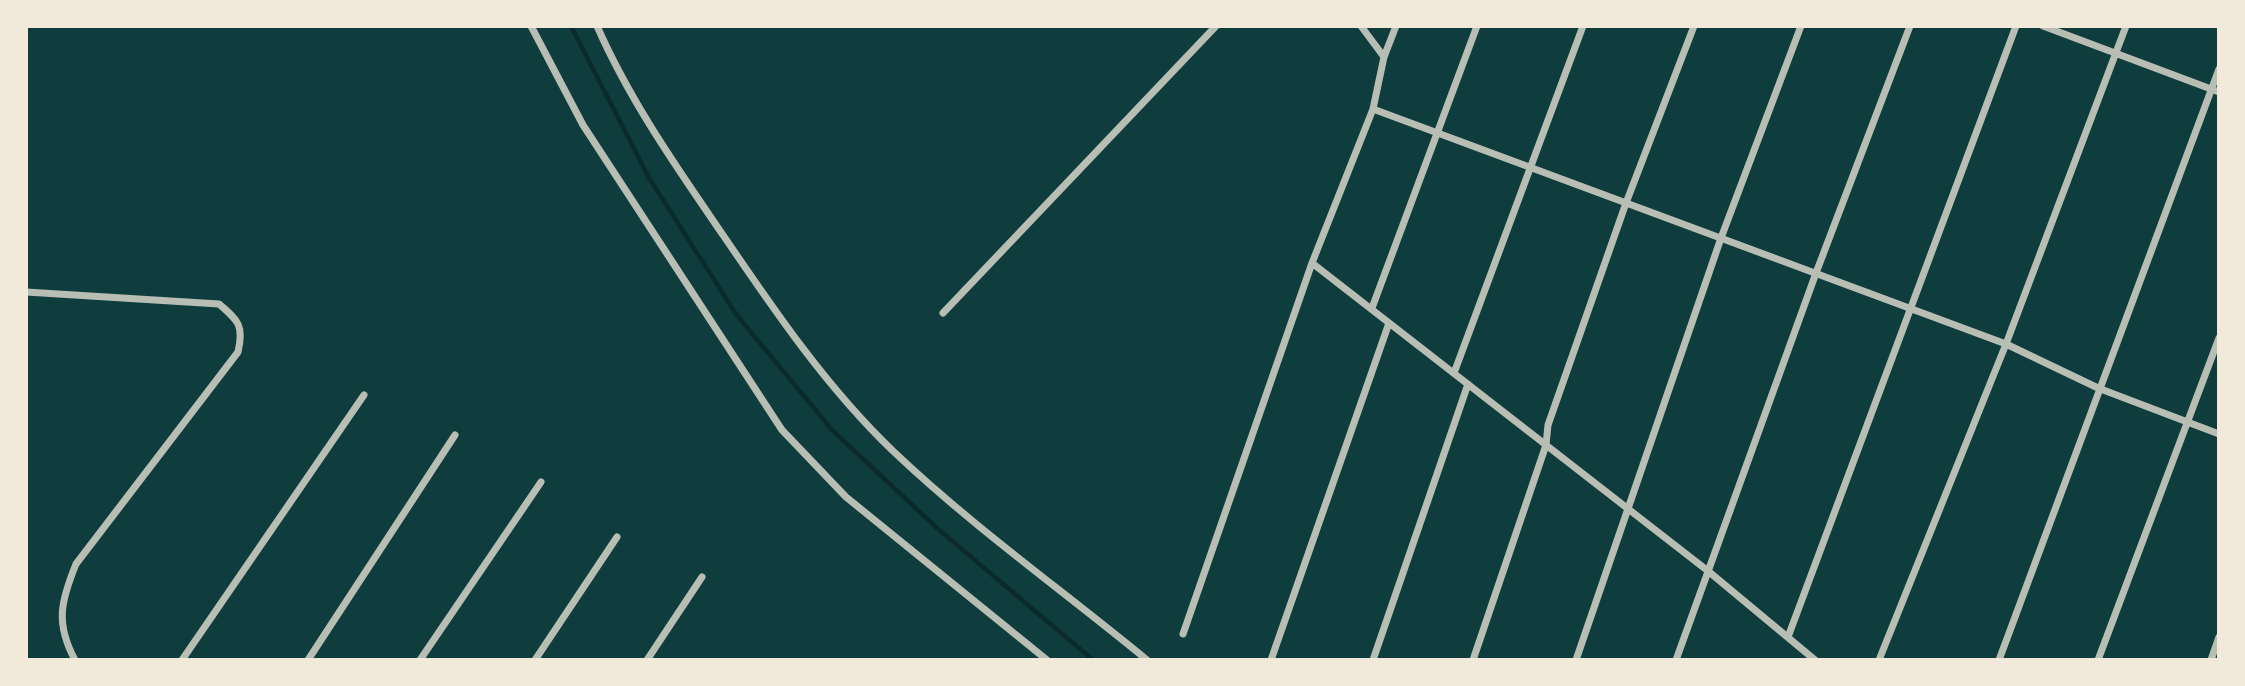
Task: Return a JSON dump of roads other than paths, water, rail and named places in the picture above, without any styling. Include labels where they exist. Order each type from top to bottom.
[{"type":"street","points":[[531,26],[583,125],[782,430],[846,497],[1048,660]]},
{"type":"street","points":[[597,26],[618,74],[673,162],[763,294],[839,392],[892,449],[958,509],[1024,565],[1147,660]]},
{"type":"street","points":[[943,313],[1216,26]]},
{"type":"street","points":[[1361,26],[1384,57]]},
{"type":"street","points":[[1183,634],[1312,263],[1373,109],[1384,57],[1396,26]]},
{"type":"street","points":[[1372,308],[1477,26]]},
{"type":"street","points":[[1454,373],[1583,26]]},
{"type":"street","points":[[1473,660],[1546,445],[1548,425],[1626,203],[1694,26]]},
{"type":"street","points":[[1576,660],[1721,238],[1801,26]]},
{"type":"street","points":[[1676,660],[1816,273],[1910,26]]},
{"type":"street","points":[[1788,637],[2016,26]]},
{"type":"street","points":[[2043,26],[2215,90]]},
{"type":"street","points":[[1879,660],[2006,344],[2126,26]]},
{"type":"street","points":[[1999,660],[2098,388],[2215,90],[2219,69]]},
{"type":"street","points":[[1373,109],[2006,344],[2098,388],[2219,434]]},
{"type":"street","points":[[1312,263],[1708,571],[1815,660]]},
{"type":"street","points":[[26,292],[219,304],[235,318],[243,333],[238,352],[76,564],[62,597],[62,636],[75,660]]},
{"type":"street","points":[[1271,660],[1389,323]]},
{"type":"street","points":[[2098,660],[2218,341]]},
{"type":"street","points":[[1373,660],[1468,384]]},
{"type":"street","points":[[182,660],[364,395]]},
{"type":"street","points":[[308,660],[456,435]]},
{"type":"street","points":[[420,660],[541,482]]},
{"type":"street","points":[[535,660],[617,537]]},
{"type":"street","points":[[647,660],[702,577]]},
{"type":"street","points":[[2211,660],[2219,637]]},
{"type":"street","points":[[1802,660],[1805,651]]},
{"type":"waterway","points":[[571,26],[649,178],[736,314],[832,430],[938,529],[1093,660]]}]
